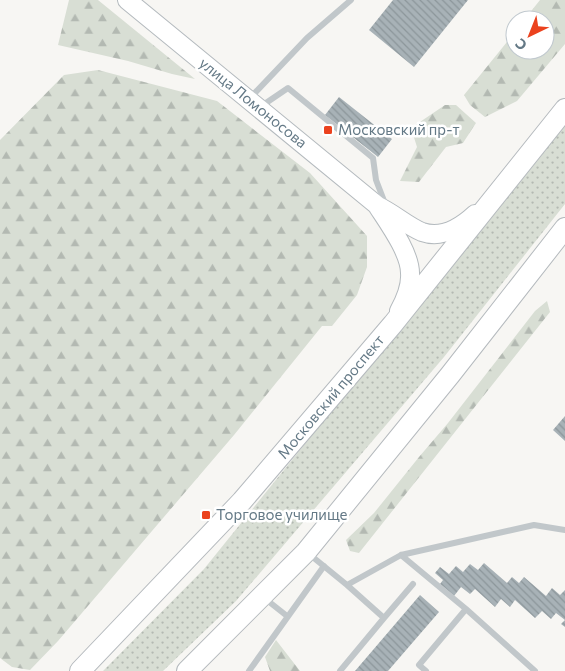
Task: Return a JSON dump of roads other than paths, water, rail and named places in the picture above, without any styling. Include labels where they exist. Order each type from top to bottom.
[{"type":"main road","name":"улица Ломоносова","points":[[127,0],[382,208],[422,232],[445,234],[464,224],[495,198]]},
{"type":"main road","name":"Московский проспект","points":[[80,671],[242,501],[393,324],[565,109]]},
{"type":"main road","name":"улица Ломоносова","points":[[382,208],[403,248],[410,273],[406,297],[393,324]]},
{"type":"main road","points":[[187,671],[306,552],[456,367],[565,228]]},
{"type":"lane","points":[[254,103],[307,38],[351,0]]},
{"type":"lane","points":[[254,103],[288,88],[373,158],[382,208]]},
{"type":"lane","points":[[347,585],[401,555],[534,525],[565,530]]},
{"type":"lane","points":[[306,552],[384,618]]},
{"type":"lane","points":[[401,555],[466,609],[535,671]]},
{"type":"lane","points":[[249,671],[324,566]]},
{"type":"lane","points":[[340,671],[413,584]]},
{"type":"lane","points":[[262,596],[287,616]]},
{"type":"lane","points":[[426,671],[419,665],[466,609]]},
{"type":"place","name":"Московский пр-т","points":[[328,130]]},
{"type":"place","name":"Торговое училище","points":[[206,515]]}]
